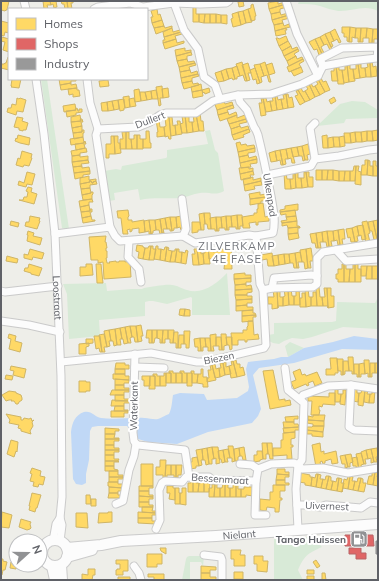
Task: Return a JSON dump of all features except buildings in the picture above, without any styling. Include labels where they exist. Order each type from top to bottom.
[{"type":"street","points":[[96,6],[133,2],[143,6],[174,3],[226,3],[229,1]]},
{"type":"street","points":[[286,1],[297,34],[318,76]]},
{"type":"street","points":[[174,3],[184,30],[198,49],[204,77],[215,85],[220,98]]},
{"type":"street","points":[[378,47],[377,58],[323,66],[320,60],[342,48],[378,47]]},
{"type":"street","points":[[318,76],[323,66]]},
{"type":"street","name":"Dullert","points":[[98,129],[138,127],[166,113],[196,112],[220,98],[238,95],[271,94],[296,86],[318,76]]},
{"type":"street","name":"Loostraat","points":[[36,80],[56,234],[60,332],[62,497],[60,518],[62,524],[56,580]]},
{"type":"street","points":[[87,80],[90,103],[98,129],[96,136],[110,227],[120,241],[129,241],[128,256],[139,269],[142,282]]},
{"type":"street","name":"Ulkenpad","points":[[129,241],[183,236],[195,242],[273,233],[275,226],[267,175],[258,135],[247,110],[240,102],[238,95]]},
{"type":"street","points":[[267,175],[311,166],[315,159],[310,128],[316,123]]},
{"type":"street","points":[[315,159],[378,149]]},
{"type":"street","points":[[182,199],[186,229],[183,236]]},
{"type":"street","points":[[56,234],[110,227]]},
{"type":"street","name":"Biezen","points":[[61,362],[152,353],[204,362],[264,348],[266,345],[256,236]]},
{"type":"street","points":[[262,290],[272,288],[313,287],[318,284],[317,258],[323,252],[378,243]]},
{"type":"street","points":[[336,250],[346,262],[378,259]]},
{"type":"street","points":[[272,288],[274,278],[311,275],[317,276]]},
{"type":"street","points":[[1,291],[5,292],[58,286]]},
{"type":"street","points":[[1,321],[60,332]]},
{"type":"street","name":"Waterkant","points":[[116,504],[123,501],[136,444],[132,433],[135,368],[134,354]]},
{"type":"street","name":"Waterkant","points":[[135,368],[164,368]]},
{"type":"street","points":[[285,368],[288,390],[304,403],[302,460],[298,465],[296,489],[298,529]]},
{"type":"street","points":[[300,399],[303,395],[328,386],[351,386],[378,389]]},
{"type":"street","points":[[351,386],[349,428],[354,430],[378,432]]},
{"type":"street","name":"Waterkant","points":[[136,444],[185,450],[189,477]]},
{"type":"street","name":"Bessenmaat","points":[[258,469],[271,464],[294,463],[298,465]]},
{"type":"street","name":"Bessenmaat","points":[[240,464],[252,465],[258,469]]},
{"type":"street","points":[[298,465],[302,469],[323,468],[348,473],[378,468]]},
{"type":"street","name":"Bessenmaat","points":[[258,469],[256,481],[255,515],[266,515]]},
{"type":"street","name":"Bessenmaat","points":[[156,529],[160,520],[159,490],[162,483],[165,481],[182,482],[186,477],[210,477],[212,480],[256,481]]},
{"type":"street","name":"Uivernest","points":[[297,505],[320,507],[326,505],[361,508],[370,502],[378,503]]},
{"type":"street","name":"Nielant","points":[[60,553],[121,541],[216,536],[378,524]]},
{"type":"street","name":"Loostraat","points":[[60,553],[62,580]]},
{"type":"street","points":[[204,555],[221,557],[222,580]]},
{"type":"street","points":[[134,566],[140,573],[141,580]]},
{"type":"green space","points":[[299,1],[378,1],[378,11],[363,8],[338,11],[315,5],[298,4]]},
{"type":"green space","points":[[41,80],[47,80],[69,229],[62,228]]},
{"type":"green space","points":[[352,101],[365,102],[378,110],[378,118],[346,119],[344,123],[317,126],[340,104]]},
{"type":"green space","points":[[210,130],[215,150],[218,153],[224,191],[215,194],[200,193],[181,198],[155,198],[140,200],[138,189],[114,193],[115,200],[109,201],[104,171],[116,169],[121,170],[122,166],[166,158],[167,150],[208,144],[205,131]]},
{"type":"green space","points":[[227,273],[230,315],[192,315],[191,297],[167,304],[149,301],[145,302],[145,316],[99,320],[100,336],[69,339],[67,294],[63,284],[106,283],[107,291],[142,289],[169,285],[187,290],[199,291],[219,281]]},
{"type":"green space","points":[[378,297],[378,329],[343,327],[303,339],[292,338],[279,344],[269,341],[268,335],[274,334],[274,323],[336,321],[337,302],[375,303]]},
{"type":"green space","points":[[290,342],[304,348],[288,357],[285,346]]},
{"type":"green space","points":[[303,537],[314,540],[322,547],[310,553],[302,561],[298,570],[303,580],[274,580],[274,539]]},
{"type":"green space","points":[[189,556],[204,556],[203,566],[201,562],[190,562],[190,580],[182,580],[186,559]]},
{"type":"water","points":[[354,336],[378,339],[378,350],[342,349],[294,363],[259,368],[253,375],[261,409],[258,416],[252,423],[208,432],[177,444],[148,442],[138,439],[127,426],[92,427],[90,431],[89,460],[86,483],[82,485],[76,484],[73,479],[71,432],[74,420],[81,413],[89,412],[101,418],[107,419],[159,419],[169,414],[173,395],[180,393],[204,394],[207,400],[237,398],[248,391],[249,387],[246,369],[248,362],[288,357],[304,348]]},
{"type":"place","name":"Tango Huissen","points":[[359,539]]},
{"type":"district","name":"ZILVERKAMP 4E FASE","points":[[237,252]]}]
